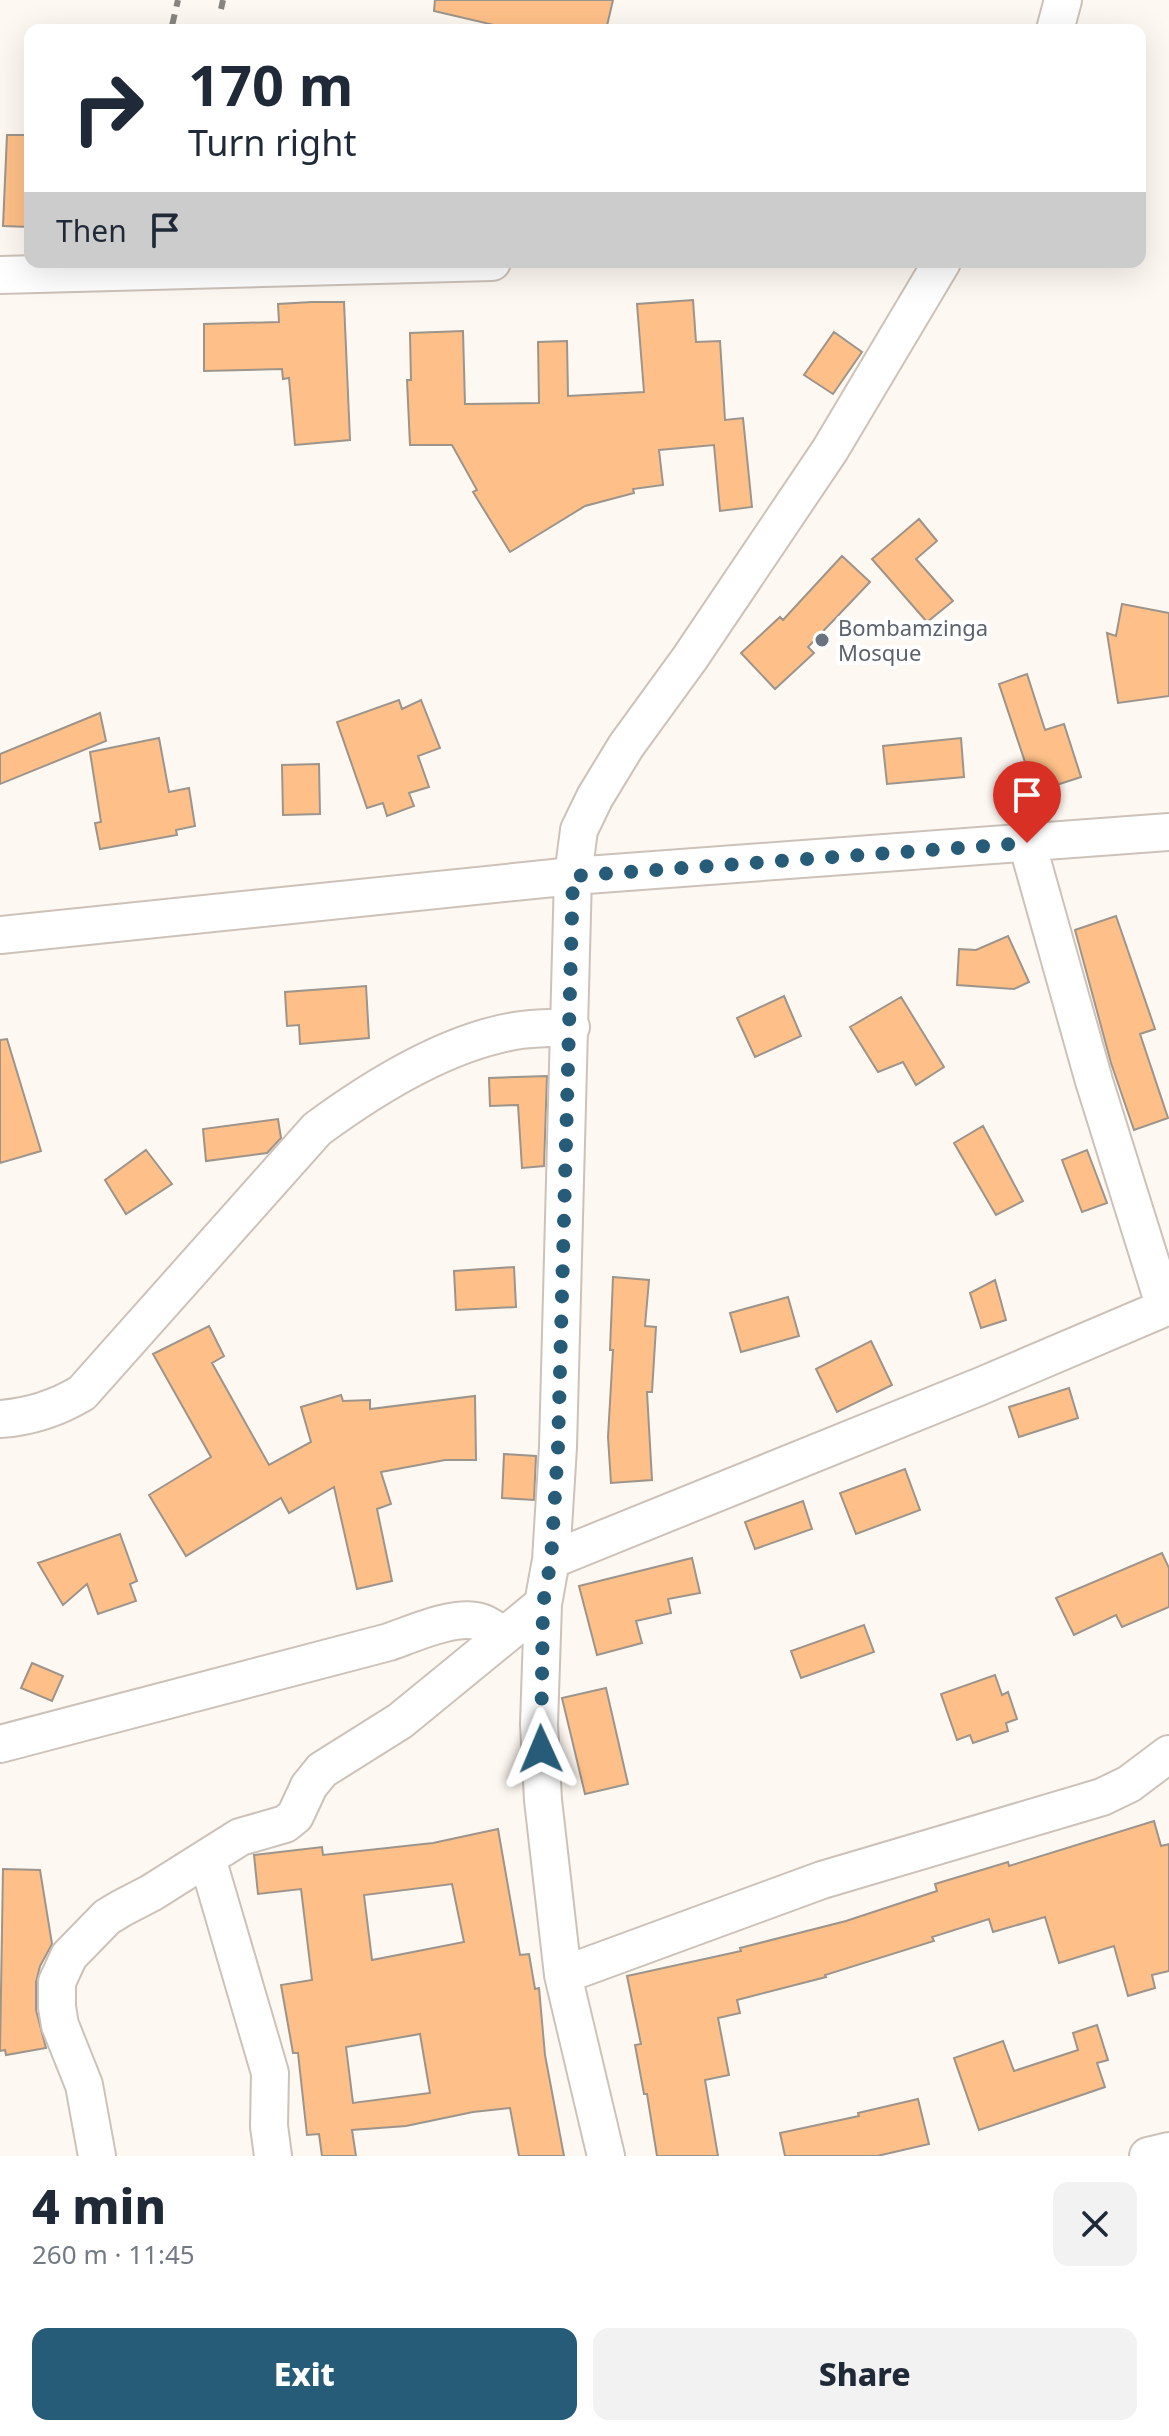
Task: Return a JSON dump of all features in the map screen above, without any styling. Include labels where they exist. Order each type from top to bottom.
[{"type":"street","points":[[1057,24],[1063,0]]},
{"type":"street","points":[[0,275],[265,268]]},
{"type":"street","points":[[606,2156],[563,1975],[543,1800],[539,1724],[543,1604],[551,1560],[559,1432],[573,876],[579,830],[626,746],[690,658],[830,450],[938,268]]},
{"type":"street","points":[[0,935],[573,876],[1169,832]]},
{"type":"street","points":[[551,1560],[981,1386],[1167,1307],[1094,1081],[1027,843]]},
{"type":"street","points":[[0,1419],[59,1407],[82,1393],[317,1129],[350,1105],[441,1055],[483,1039],[522,1030],[571,1027]]},
{"type":"street","points":[[97,2156],[84,2085],[60,2025],[57,1982],[63,1965],[107,1917],[240,1837],[285,1824],[295,1816],[309,1786],[322,1770],[400,1721],[543,1604]]},
{"type":"street","points":[[0,1744],[389,1642],[431,1627],[465,1620],[478,1621],[502,1635]]},
{"type":"street","points":[[563,1975],[822,1880],[1102,1797],[1129,1784],[1169,1754]]},
{"type":"street","points":[[207,1858],[270,2073],[269,2126],[273,2156]]},
{"type":"street","points":[[1148,2156],[1169,2151]]},
{"type":"building","points":[[435,0],[613,0],[607,24],[489,24],[434,11]]},
{"type":"building","points":[[7,135],[24,135],[24,227],[3,226]]},
{"type":"building","points":[[693,300],[696,342],[720,341],[725,420],[743,418],[752,507],[720,511],[714,445],[659,450],[663,485],[633,489],[634,493],[585,506],[510,552],[473,492],[477,490],[452,445],[410,445],[407,380],[411,380],[410,333],[463,331],[465,404],[539,403],[538,342],[567,341],[568,396],[644,392],[637,304]]},
{"type":"building","points":[[344,302],[350,440],[295,445],[289,378],[283,379],[282,369],[204,371],[204,324],[279,322],[278,304]]},
{"type":"building","points":[[834,332],[862,352],[833,394],[804,375]]},
{"type":"building","points":[[919,519],[937,541],[916,559],[953,601],[927,622],[872,559]]},
{"type":"building","points":[[842,556],[870,582],[808,647],[814,653],[775,689],[741,653],[780,617],[783,620]]},
{"type":"building","points":[[1122,604],[1169,613],[1169,696],[1118,703],[1107,633],[1116,636]]},
{"type":"building","points":[[1027,674],[1045,730],[1064,724],[1081,777],[1035,792],[999,684]]},
{"type":"building","points":[[399,700],[402,709],[421,700],[440,748],[418,756],[429,787],[409,793],[414,806],[387,816],[383,803],[367,808],[337,722]]},
{"type":"building","points":[[100,713],[106,741],[0,784],[0,754]]},
{"type":"building","points":[[159,738],[169,792],[189,788],[195,826],[176,830],[177,835],[100,849],[95,823],[101,822],[90,752]]},
{"type":"building","points":[[961,738],[964,777],[887,784],[883,746]]},
{"type":"building","points":[[319,764],[320,814],[283,815],[282,765]]},
{"type":"building","points":[[1116,916],[1155,1029],[1140,1034],[1168,1118],[1134,1130],[1111,1063],[1075,930]]},
{"type":"building","points":[[1008,936],[1029,982],[1014,989],[957,985],[959,949],[976,950]]},
{"type":"building","points":[[366,986],[369,1038],[300,1044],[299,1025],[287,1026],[285,992]]},
{"type":"building","points":[[784,996],[801,1036],[755,1057],[737,1018]]},
{"type":"building","points":[[901,997],[944,1067],[916,1085],[903,1062],[878,1072],[850,1027]]},
{"type":"building","points":[[7,1039],[41,1151],[0,1163],[0,1040]]},
{"type":"building","points":[[547,1076],[544,1166],[522,1168],[518,1105],[490,1106],[489,1078]]},
{"type":"building","points":[[278,1119],[281,1138],[267,1153],[206,1161],[203,1129]]},
{"type":"building","points":[[983,1126],[1023,1201],[996,1215],[954,1143]]},
{"type":"building","points":[[146,1150],[172,1184],[126,1214],[105,1180]]},
{"type":"building","points":[[1087,1150],[1107,1203],[1082,1212],[1062,1160]]},
{"type":"building","points":[[514,1267],[516,1307],[456,1310],[454,1271]]},
{"type":"building","points":[[613,1277],[649,1280],[645,1326],[656,1327],[652,1392],[647,1392],[652,1480],[611,1483],[608,1437]]},
{"type":"building","points":[[995,1280],[1006,1320],[981,1328],[970,1293]]},
{"type":"building","points":[[788,1297],[799,1336],[741,1352],[730,1313]]},
{"type":"building","points":[[209,1326],[224,1356],[212,1363],[269,1465],[311,1442],[301,1407],[341,1395],[343,1401],[370,1400],[370,1409],[475,1396],[476,1460],[445,1460],[381,1472],[391,1504],[377,1509],[392,1581],[357,1589],[334,1487],[289,1513],[281,1498],[186,1556],[149,1495],[211,1457],[153,1354]]},
{"type":"building","points":[[871,1341],[892,1385],[837,1412],[816,1369]]},
{"type":"building","points":[[1069,1388],[1078,1418],[1019,1437],[1009,1407]]},
{"type":"building","points":[[504,1454],[536,1456],[534,1500],[502,1498]]},
{"type":"building","points":[[905,1469],[920,1510],[856,1534],[840,1493]]},
{"type":"building","points":[[803,1501],[812,1529],[755,1549],[745,1522]]},
{"type":"building","points":[[120,1534],[137,1581],[130,1584],[136,1601],[98,1614],[87,1584],[63,1605],[38,1563]]},
{"type":"building","points":[[1162,1553],[1169,1568],[1169,1607],[1122,1627],[1116,1615],[1074,1635],[1056,1598]]},
{"type":"building","points":[[692,1558],[700,1593],[668,1599],[671,1613],[636,1621],[642,1643],[597,1655],[579,1586]]},
{"type":"building","points":[[864,1625],[874,1652],[801,1678],[791,1651]]},
{"type":"building","points":[[32,1663],[63,1676],[52,1701],[21,1688]]},
{"type":"building","points":[[995,1675],[1002,1695],[1008,1692],[1017,1719],[1006,1723],[1008,1731],[973,1743],[970,1735],[957,1740],[941,1694]]},
{"type":"building","points":[[606,1688],[628,1784],[585,1794],[562,1698]]},
{"type":"building","points":[[1154,1821],[1161,1846],[1169,1844],[1169,1971],[1152,1975],[1155,1988],[1128,1996],[1114,1946],[1059,1963],[1045,1917],[993,1932],[989,1919],[826,1977],[737,2000],[740,2013],[718,2018],[729,2075],[705,2080],[718,2156],[657,2156],[635,2045],[641,2044],[627,1976],[741,1951],[740,1948],[846,1921],[937,1891],[935,1884],[1008,1862],[1009,1866]]},
{"type":"building","points":[[498,1829],[520,1955],[529,1954],[535,1989],[539,1988],[545,2055],[564,2156],[519,2156],[510,2108],[406,2126],[352,2130],[356,2156],[322,2156],[319,2134],[307,2135],[298,2053],[293,2053],[281,1985],[312,1980],[301,1889],[258,1894],[254,1855],[322,1847],[323,1855],[433,1843]],"holes":[[[452,1884],[464,1942],[372,1960],[364,1895]],[[420,2034],[430,2093],[353,2103],[346,2047]]]},
{"type":"building","points":[[3,1869],[40,1870],[52,1944],[40,1966],[36,1982],[36,2010],[46,2048],[6,2055],[5,2050],[0,2051]]},
{"type":"building","points":[[1097,2025],[1108,2060],[1097,2063],[1105,2087],[979,2130],[954,2058],[1003,2041],[1014,2071],[1078,2050],[1073,2033]]},
{"type":"building","points":[[918,2099],[929,2144],[877,2156],[785,2156],[780,2133]]},
{"type":"railway","points":[[172,24],[178,0]]},
{"type":"railway","points":[[221,9],[223,0]]},
{"type":"place","name":"Bombamzinga Mosque","points":[[822,640]]},
{"type":"route","points":[[541,1749],[543,1604],[551,1560],[558,1447],[573,876],[1027,843]]}]
